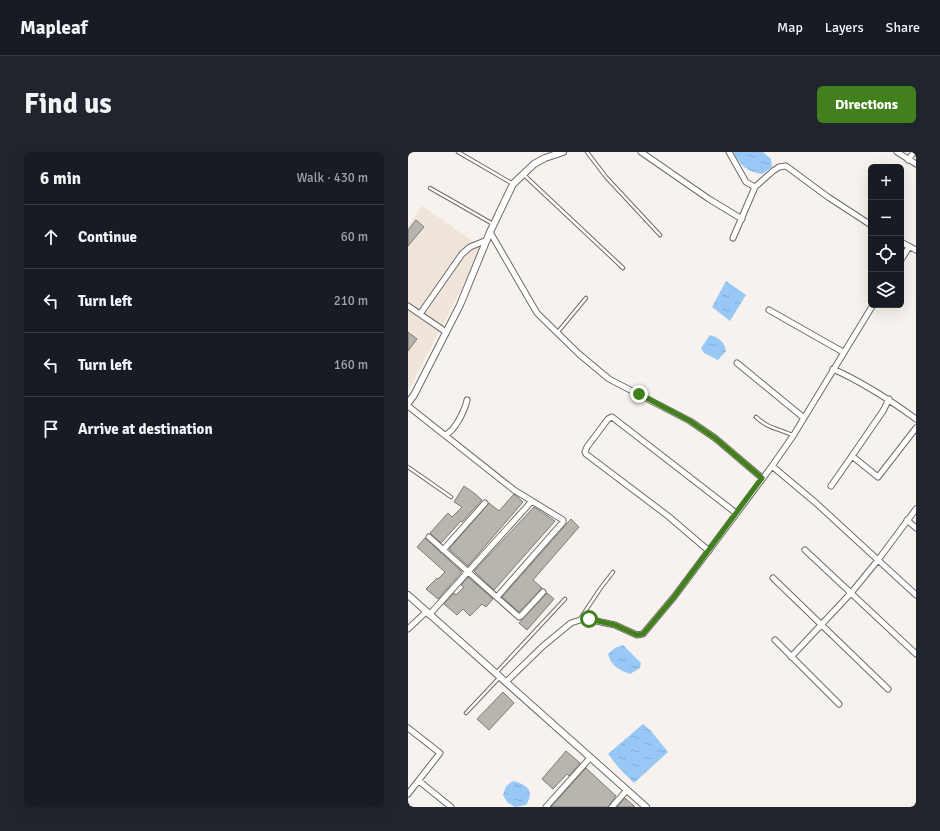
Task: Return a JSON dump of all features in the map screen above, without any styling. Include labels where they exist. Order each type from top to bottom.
[{"type":"street","points":[[408,402],[414,394],[460,305],[490,232],[513,184],[534,164],[562,152]]},
{"type":"street","points":[[641,152],[709,199],[742,219]]},
{"type":"street","points":[[728,152],[746,182],[755,187]]},
{"type":"street","points":[[897,152],[916,164]]},
{"type":"street","points":[[908,160],[914,152]]},
{"type":"street","points":[[733,238],[755,187],[773,171],[779,167],[786,166],[828,197],[868,223]]},
{"type":"street","points":[[490,232],[537,313],[579,354],[609,379],[690,421],[715,438],[762,478]]},
{"type":"street","points":[[420,314],[462,254],[470,247],[487,240]]},
{"type":"street","points":[[904,244],[916,250]]},
{"type":"street","points":[[904,255],[909,246]]},
{"type":"street","points":[[408,306],[446,332]]},
{"type":"street","points":[[506,682],[543,646],[571,623],[589,619],[615,625],[637,635],[643,634],[674,597],[793,436],[871,308]]},
{"type":"street","points":[[769,310],[843,352]]},
{"type":"street","points":[[737,363],[804,418]]},
{"type":"street","points":[[833,369],[889,399],[916,419]]},
{"type":"street","points":[[831,486],[883,411],[889,399]]},
{"type":"street","points":[[445,435],[454,427],[465,408],[467,400]]},
{"type":"street","points":[[408,406],[514,490],[562,517],[563,522],[497,597]]},
{"type":"street","points":[[709,550],[668,516],[586,454],[585,452],[587,447],[608,419],[612,417],[736,513]]},
{"type":"street","points":[[852,456],[878,477],[916,428]]},
{"type":"street","points":[[772,466],[816,503],[916,595]]},
{"type":"street","points":[[408,629],[428,613],[468,572],[532,501]]},
{"type":"street","points":[[443,550],[485,503]]},
{"type":"street","points":[[791,657],[851,593],[916,509]]},
{"type":"street","points":[[907,520],[916,528]]},
{"type":"street","points":[[429,537],[520,617],[543,592]]},
{"type":"street","points":[[805,550],[916,654]]},
{"type":"street","points":[[773,578],[888,689]]},
{"type":"street","points":[[408,595],[646,807]]},
{"type":"street","points":[[775,640],[839,704]]},
{"type":"street","points":[[408,728],[440,753],[408,794]]},
{"type":"street","points":[[546,807],[590,758]]},
{"type":"street","points":[[419,781],[452,807]]},
{"type":"street","points":[[612,807],[627,790]]},
{"type":"lane","points":[[458,152],[513,184]]},
{"type":"lane","points":[[587,152],[606,177],[660,235]]},
{"type":"lane","points":[[523,174],[623,268]]},
{"type":"lane","points":[[430,188],[494,225]]},
{"type":"lane","points":[[557,334],[586,298]]},
{"type":"lane","points":[[756,417],[771,428],[780,429],[793,436]]},
{"type":"lane","points":[[408,468],[451,497]]},
{"type":"lane","points":[[580,620],[600,589],[614,572]]},
{"type":"lane","points":[[466,713],[565,599]]},
{"type":"shaded area","points":[[422,206],[480,246],[474,265],[408,391],[408,226]]},
{"type":"water","points":[[733,152],[763,152],[771,159],[772,167],[762,174],[752,171],[741,164]]},
{"type":"water","points":[[726,281],[746,295],[730,321],[712,307]]},
{"type":"water","points":[[710,335],[721,340],[726,351],[718,360],[704,353],[701,348]]},
{"type":"water","points":[[623,645],[641,663],[640,668],[630,674],[613,665],[608,654],[615,648]]},
{"type":"water","points":[[643,724],[651,731],[668,752],[634,783],[608,754]]},
{"type":"water","points":[[513,781],[523,784],[530,792],[529,800],[526,805],[515,807],[507,802],[503,795],[506,786]]},
{"type":"building","points":[[416,220],[424,227],[408,246],[408,230]]},
{"type":"building","points":[[408,332],[417,339],[408,351]]},
{"type":"building","points":[[464,486],[482,500],[441,543],[430,533],[448,513],[452,517],[462,507],[454,502]]},
{"type":"building","points":[[514,494],[523,502],[468,566],[449,549],[489,503],[499,511]]},
{"type":"building","points":[[534,507],[555,521],[494,590],[474,571]]},
{"type":"building","points":[[571,519],[579,527],[533,580],[542,588],[519,612],[502,597]]},
{"type":"building","points":[[425,538],[462,572],[438,599],[426,589],[445,572],[417,547]]},
{"type":"building","points":[[468,577],[493,599],[486,607],[482,604],[470,616],[463,609],[457,615],[444,604],[454,593],[456,595],[464,587],[461,585]]},
{"type":"building","points":[[547,593],[554,599],[527,630],[519,623]]},
{"type":"building","points":[[503,692],[514,703],[489,730],[477,719]]},
{"type":"building","points":[[566,751],[580,763],[569,776],[567,774],[553,789],[542,779]]},
{"type":"building","points":[[586,768],[616,796],[608,807],[551,807]]},
{"type":"building","points":[[625,798],[635,807],[617,807]]},
{"type":"route","points":[[589,619],[615,625],[637,635],[643,634],[674,597],[762,478],[715,438],[690,421],[639,394]]}]
